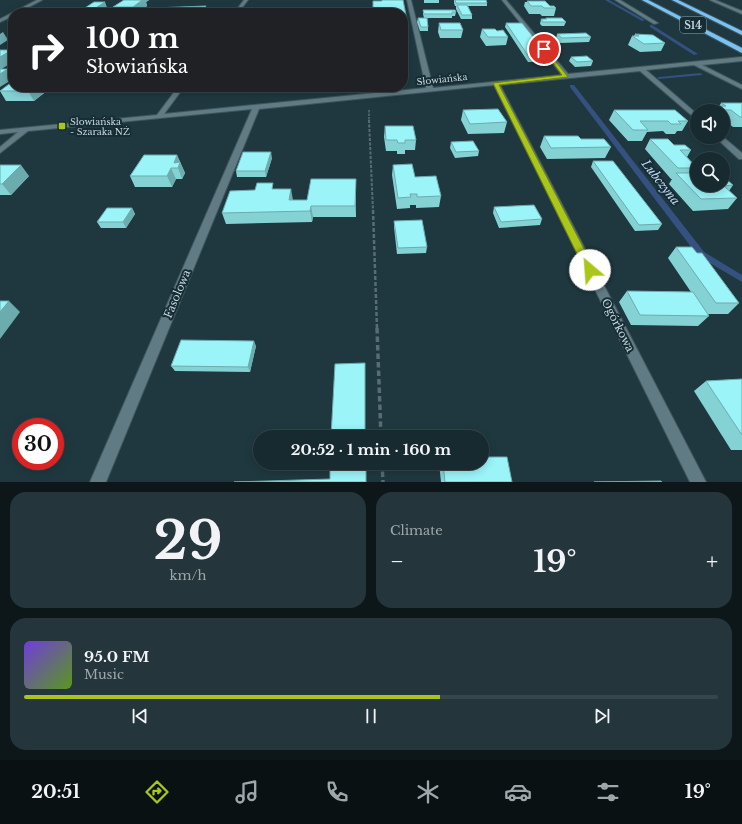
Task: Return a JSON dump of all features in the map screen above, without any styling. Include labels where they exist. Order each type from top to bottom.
[{"type":"highway","name":"S14","points":[[644,0],[742,51]]},
{"type":"highway","name":"S14","points":[[674,0],[742,33]]},
{"type":"street","points":[[25,8],[40,0]]},
{"type":"street","points":[[240,8],[246,0]]},
{"type":"street","points":[[409,0],[430,90]]},
{"type":"street","points":[[504,0],[566,76]]},
{"type":"street","points":[[617,0],[656,23]]},
{"type":"street","points":[[712,0],[742,13]]},
{"type":"street","name":"Słowiańska","points":[[0,132],[742,59]]},
{"type":"street","points":[[694,63],[742,87]]},
{"type":"street","points":[[641,69],[690,112]]},
{"type":"street","name":"Ogórkowa","points":[[496,83],[698,482]]},
{"type":"street","points":[[159,116],[177,92]]},
{"type":"street","name":"Fasolowa","points":[[98,482],[256,107]]},
{"type":"street","points":[[0,151],[25,130]]},
{"type":"street","points":[[727,144],[742,157]]},
{"type":"path","points":[[369,96],[381,430]]},
{"type":"path","points":[[382,470],[383,482]]},
{"type":"building","points":[[124,0],[142,0],[133,7],[113,7]]},
{"type":"building","points":[[403,0],[405,8],[373,8],[373,1]]},
{"type":"building","points":[[455,0],[486,0],[487,3],[456,3]]},
{"type":"building","points":[[527,1],[545,1],[550,6],[554,6],[556,8],[531,6]]},
{"type":"building","points":[[94,2],[105,2],[96,8],[85,8]]},
{"type":"building","points":[[457,5],[467,5],[472,15],[462,15]]},
{"type":"building","points":[[206,6],[204,8],[154,8]]},
{"type":"building","points":[[423,10],[455,10],[456,12],[452,12],[452,14],[424,14]]},
{"type":"building","points":[[418,18],[427,18],[428,27],[421,27]]},
{"type":"building","points":[[546,18],[562,18],[566,22],[543,22],[541,19],[547,19]]},
{"type":"building","points":[[439,23],[460,23],[463,30],[441,30]]},
{"type":"building","points":[[506,23],[522,23],[549,57],[529,57]]},
{"type":"building","points":[[482,29],[495,29],[497,31],[503,30],[508,37],[488,37]]},
{"type":"building","points":[[586,33],[591,37],[562,38],[557,34]]},
{"type":"building","points":[[635,34],[653,35],[665,43],[644,44],[632,36],[639,36]]},
{"type":"building","points":[[0,50],[8,50],[8,52],[0,57]]},
{"type":"building","points":[[587,56],[593,61],[577,62],[571,57]]},
{"type":"building","points":[[0,69],[8,69],[0,74]]},
{"type":"building","points":[[8,85],[8,91],[0,91]]},
{"type":"building","points":[[721,103],[742,103],[742,117],[730,110],[730,104]]},
{"type":"building","points":[[498,109],[507,122],[470,124],[463,110]]},
{"type":"building","points":[[614,110],[675,110],[688,121],[678,121],[681,124],[671,124],[668,121],[640,121],[648,130],[633,130]]},
{"type":"building","points":[[385,126],[413,126],[416,140],[405,140],[405,143],[398,143],[397,140],[386,140]]},
{"type":"building","points":[[544,136],[578,136],[581,139],[604,139],[611,147],[551,148]]},
{"type":"building","points":[[650,139],[668,139],[674,145],[685,145],[691,150],[680,150],[690,161],[690,168],[678,168]]},
{"type":"building","points":[[473,141],[479,151],[456,152],[451,142]]},
{"type":"building","points":[[243,152],[271,152],[265,171],[236,171]]},
{"type":"building","points":[[144,155],[177,155],[174,163],[180,162],[178,168],[171,168],[167,176],[130,176]]},
{"type":"building","points":[[593,161],[613,161],[662,224],[639,225]]},
{"type":"building","points":[[412,164],[415,177],[436,176],[441,196],[417,197],[417,194],[410,194],[411,197],[398,198],[393,165]]},
{"type":"building","points":[[0,165],[21,165],[2,184],[0,184]]},
{"type":"building","points":[[676,173],[690,173],[690,188]]},
{"type":"building","points":[[311,179],[356,179],[355,206],[311,206],[310,211],[222,213],[230,191],[255,190],[257,183],[273,183],[272,189],[291,189],[289,200],[307,200]]},
{"type":"building","points":[[694,192],[730,192],[737,198],[701,199]]},
{"type":"building","points":[[534,205],[542,219],[501,222],[494,207]]},
{"type":"building","points":[[107,208],[132,208],[123,222],[97,222]]},
{"type":"building","points":[[422,220],[427,247],[398,248],[394,221]]},
{"type":"building","points":[[676,247],[692,247],[697,253],[702,253],[739,303],[716,303]]},
{"type":"building","points":[[627,291],[693,292],[709,316],[640,315]]},
{"type":"building","points":[[0,301],[9,301],[0,312]]},
{"type":"building","points":[[181,340],[254,341],[248,367],[171,366]]},
{"type":"building","points":[[365,363],[365,430],[331,430],[335,364]]},
{"type":"building","points":[[742,379],[742,435],[706,381]]},
{"type":"building","points":[[489,457],[507,457],[512,482],[445,482],[444,470],[489,470]]},
{"type":"building","points":[[330,470],[366,470],[366,482],[234,482],[330,479]]},
{"type":"building","points":[[661,481],[662,482],[594,482]]},
{"type":"waterway","name":"Lubczyna","points":[[607,0],[643,20]]},
{"type":"waterway","name":"Lubczyna","points":[[651,26],[696,54]]},
{"type":"waterway","name":"Lubczyna","points":[[659,78],[700,74]]},
{"type":"waterway","name":"Lubczyna","points":[[572,86],[701,254],[742,279]]},
{"type":"place","name":"Słowiańska - Szaraka NŻ","points":[[62,126]]},
{"type":"route","points":[[544,49],[566,76],[496,83],[590,270]]}]
